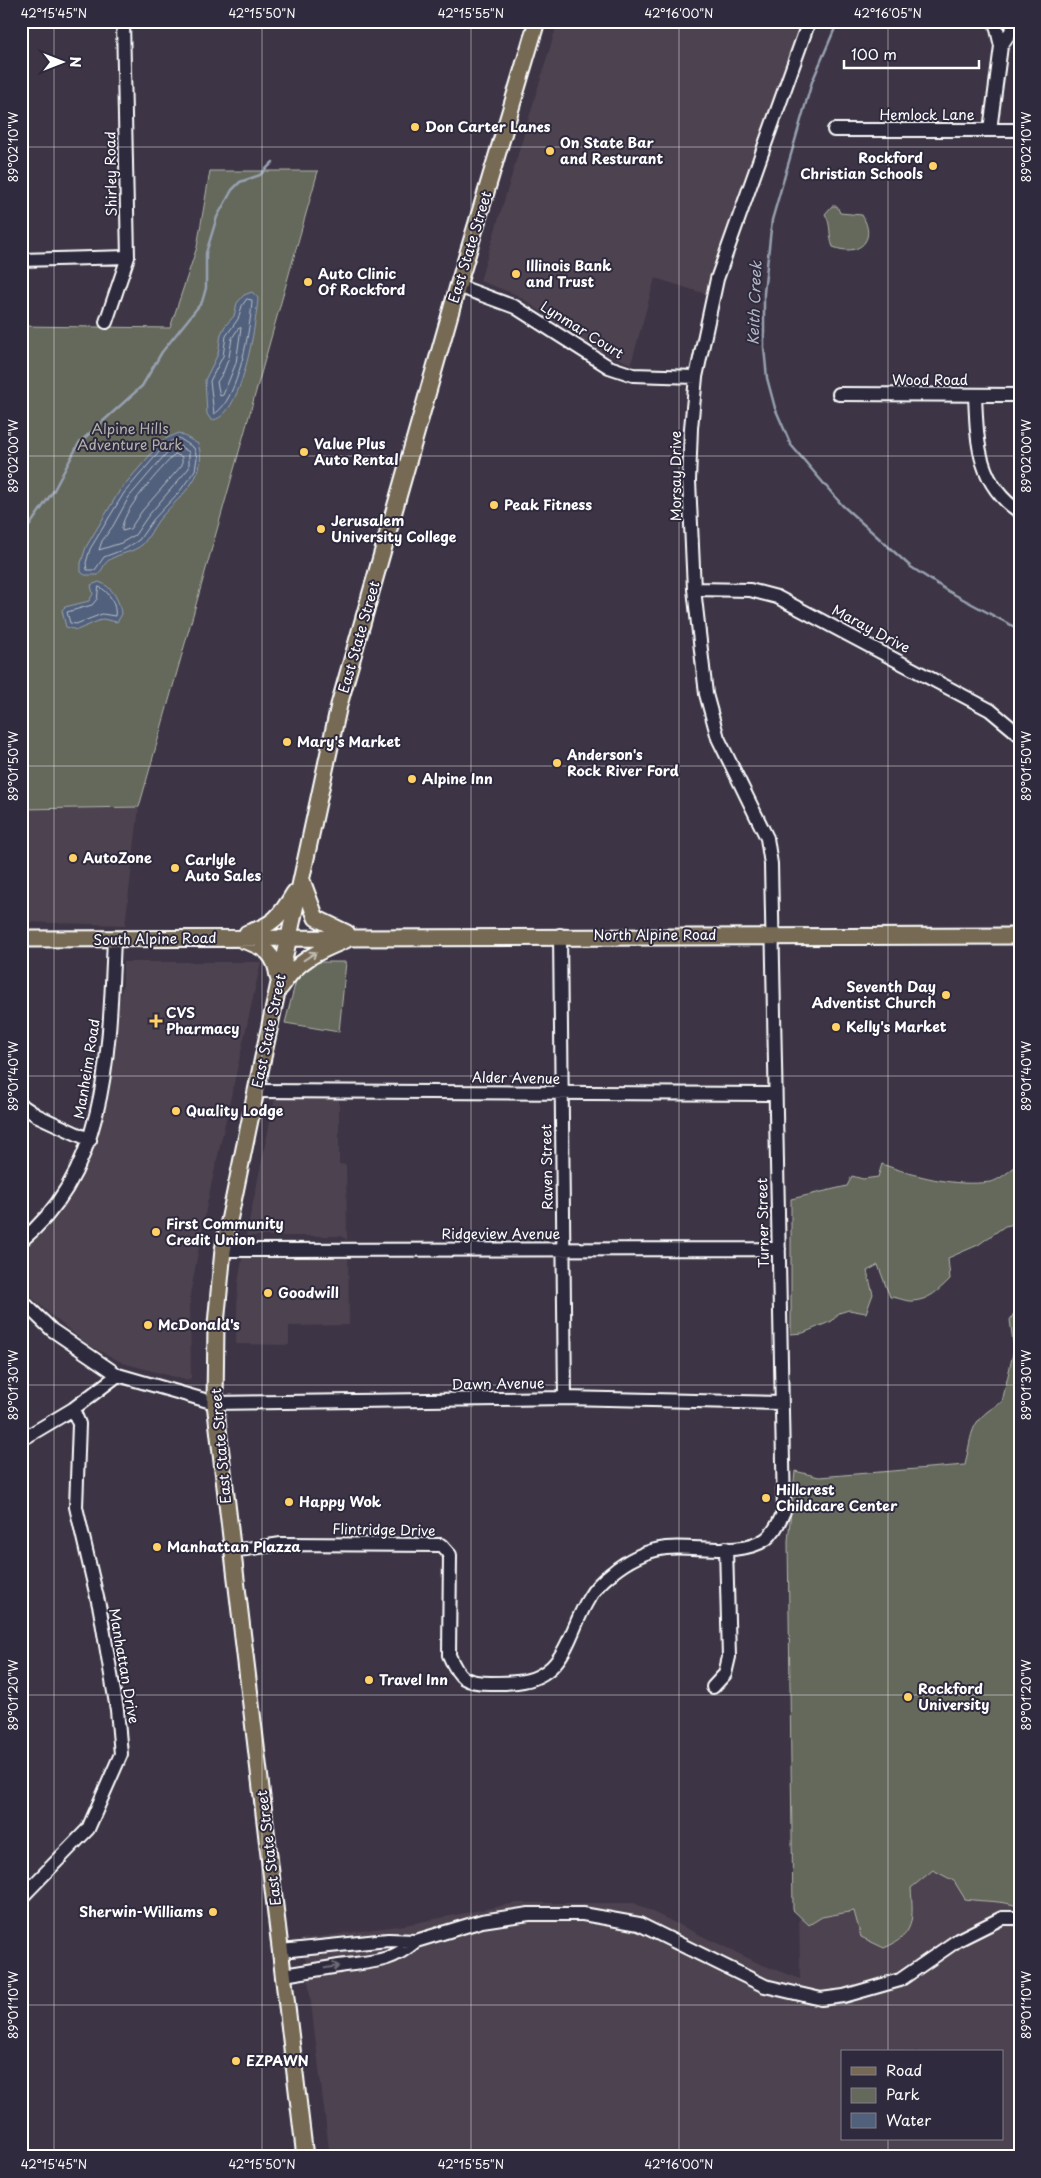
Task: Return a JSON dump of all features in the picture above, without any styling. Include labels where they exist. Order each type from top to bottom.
[{"type":"main road","name":"East State Street","points":[[305,2157],[215,1403],[216,1324],[223,1250],[341,698],[458,286],[537,21]]},
{"type":"main road","points":[[302,879],[311,909],[316,918],[327,925],[354,936]]},
{"type":"main road","points":[[233,938],[263,928],[277,919],[302,879]]},
{"type":"main road","name":"North Alpine Road","points":[[290,936],[1020,936]]},
{"type":"main road","name":"South Alpine Road","points":[[21,938],[114,940],[290,936]]},
{"type":"main road","points":[[278,992],[288,975],[311,954],[354,936]]},
{"type":"main road","points":[[233,938],[260,947],[273,957],[276,964],[278,992]]},
{"type":"street","name":"Shirley Road","points":[[106,322],[128,257],[123,21]]},
{"type":"street","name":"Morsay Drive","points":[[773,935],[773,886],[767,838],[718,738],[706,694],[694,589],[689,481],[691,428],[696,377],[717,279],[809,21]]},
{"type":"street","points":[[990,130],[1001,46],[995,21]]},
{"type":"street","points":[[1001,46],[1018,21]]},
{"type":"street","name":"Hemlock Lane","points":[[834,130],[1020,130]]},
{"type":"street","points":[[21,260],[128,257]]},
{"type":"street","name":"Lynmar Court","points":[[458,286],[516,307],[547,325],[609,368],[633,375],[696,377]]},
{"type":"street","name":"Wood Road","points":[[839,394],[1020,395]]},
{"type":"street","points":[[976,395],[977,446],[983,464],[1000,493],[1020,512]]},
{"type":"street","name":"Maray Drive","points":[[694,589],[750,590],[778,597],[990,710],[1020,735]]},
{"type":"street","name":"Turner Street","points":[[773,935],[784,1511]]},
{"type":"street","name":"Raven Street","points":[[560,936],[565,1398]]},
{"type":"street","name":"Manheim Road","points":[[21,1241],[37,1228],[66,1189],[90,1140],[98,1113],[106,1066],[114,940]]},
{"type":"street","name":"Alder Avenue","points":[[256,1091],[775,1094]]},
{"type":"street","points":[[21,1105],[90,1140]]},
{"type":"street","name":"Ridgeview Avenue","points":[[223,1250],[779,1249]]},
{"type":"street","name":"Dawn Avenue","points":[[21,1300],[52,1330],[118,1374],[215,1403],[565,1398],[782,1403]]},
{"type":"street","points":[[21,1440],[73,1409],[118,1374]]},
{"type":"street","name":"Manhattan Drive","points":[[21,1898],[88,1829],[121,1754],[117,1710],[100,1610],[76,1507],[79,1424],[73,1409]]},
{"type":"street","name":"Flintridge Drive","points":[[232,1551],[281,1544],[441,1545],[450,1555],[449,1655],[454,1668],[462,1678],[474,1683],[518,1682],[534,1678],[551,1667],[562,1656],[589,1598],[610,1575],[624,1564],[665,1548],[748,1548],[767,1539],[777,1527],[784,1511]]},
{"type":"street","points":[[713,1687],[725,1674],[729,1657],[726,1548]]},
{"type":"street","points":[[281,1951],[388,1940],[416,1940],[482,1921],[530,1914],[583,1914],[639,1924],[765,1986],[821,1999],[851,1994],[900,1980],[958,1940],[1002,1918],[1020,1918]]},
{"type":"street","points":[[284,1975],[341,1965],[374,1963],[403,1951],[416,1940]]},
{"type":"shaded area","points":[[558,21],[801,21],[722,243],[706,294],[655,278],[631,364],[592,347],[517,295],[480,281]]},
{"type":"shaded area","points":[[139,807],[125,925],[21,922],[21,809]]},
{"type":"shaded area","points":[[123,962],[261,962],[207,1204],[190,1296],[191,1378],[186,1380],[123,1363],[87,1344],[52,1316],[21,1287],[21,1249],[39,1235],[60,1207],[92,1151],[104,1108],[114,1050],[118,1006],[123,984]]},
{"type":"shaded area","points":[[339,1097],[339,1164],[346,1165],[347,1240],[341,1236],[246,1236],[275,1098]]},
{"type":"shaded area","points":[[348,1252],[349,1325],[289,1326],[289,1345],[236,1344],[238,1284],[243,1253]]},
{"type":"shaded area","name":"Rockford University","points":[[1020,1484],[1020,2157],[330,2157],[303,1939],[405,1925],[516,1903],[634,1903],[760,1964],[800,1979],[794,1491]]},
{"type":"green space","name":"Alpine Hills Adventure Park","points":[[210,171],[318,171],[139,807],[21,809],[21,326],[170,328],[197,247]]},
{"type":"green space","points":[[832,206],[837,206],[840,213],[862,215],[868,232],[863,244],[850,250],[833,247],[825,214]]},
{"type":"green space","points":[[307,962],[346,962],[339,1032],[285,1023],[297,977]]},
{"type":"green space","points":[[882,1164],[907,1173],[949,1182],[977,1183],[994,1181],[1019,1164],[1020,1223],[1005,1226],[978,1245],[948,1258],[950,1279],[938,1291],[924,1299],[910,1301],[890,1297],[878,1265],[867,1271],[873,1294],[866,1313],[849,1310],[839,1313],[832,1321],[803,1333],[791,1334],[791,1199],[847,1186],[852,1176],[863,1179],[878,1177]]},
{"type":"green space","points":[[1020,1303],[1020,1907],[1000,1902],[965,1899],[954,1881],[933,1870],[911,1888],[912,1917],[907,1931],[894,1943],[884,1948],[861,1937],[854,1911],[822,1917],[809,1925],[793,1910],[788,1541],[795,1471],[819,1477],[965,1465],[974,1428],[978,1421],[983,1415],[1002,1402],[1014,1349],[1010,1320]]},
{"type":"water","points":[[252,292],[258,298],[250,347],[239,388],[222,416],[211,420],[207,414],[205,380],[218,354],[221,334],[234,316],[237,303],[244,295]]},
{"type":"water","points":[[179,433],[198,444],[199,467],[189,487],[165,512],[143,544],[109,560],[98,575],[85,575],[81,572],[81,563],[86,547],[120,490],[163,440]]},
{"type":"water","points":[[99,582],[108,587],[115,595],[121,611],[121,616],[117,622],[103,619],[77,630],[66,627],[62,610],[65,607],[89,601],[93,594],[91,585]]},
{"type":"waterway","name":"Keith Creek","points":[[838,21],[812,82],[772,220],[764,293],[764,348],[767,378],[775,408],[791,445],[842,505],[911,567],[948,591],[1020,630]]},
{"type":"waterway","points":[[21,538],[54,490],[79,443],[142,386],[162,352],[202,302],[206,288],[206,253],[217,217],[232,190],[240,182],[260,175],[273,162]]},
{"type":"place","name":"Don Carter Lanes","points":[[415,127]]},
{"type":"place","name":"On State Bar and Resturant","points":[[550,151]]},
{"type":"place","name":"Rockford Christian Schools","points":[[933,166]]},
{"type":"place","name":"Illinois Bank and Trust","points":[[516,274]]},
{"type":"place","name":"Auto Clinic Of Rockford","points":[[308,282]]},
{"type":"place","name":"Value Plus Auto Rental","points":[[304,452]]},
{"type":"place","name":"Peak Fitness","points":[[494,505]]},
{"type":"place","name":"Jerusalem University College","points":[[321,529]]},
{"type":"place","name":"Mary's Market","points":[[287,742]]},
{"type":"place","name":"Anderson's Rock River Ford","points":[[557,763]]},
{"type":"place","name":"Alpine Inn","points":[[412,779]]},
{"type":"place","name":"AutoZone","points":[[73,858]]},
{"type":"place","name":"Carlyle Auto Sales","points":[[175,868]]},
{"type":"place","name":"Seventh Day Adventist Church","points":[[946,995]]},
{"type":"place","name":"CVS Pharmacy","points":[[156,1021]]},
{"type":"place","name":"Kelly's Market","points":[[836,1027]]},
{"type":"place","name":"Quality Lodge","points":[[176,1111]]},
{"type":"place","name":"First Community Credit Union","points":[[156,1232]]},
{"type":"place","name":"Goodwill","points":[[268,1293]]},
{"type":"place","name":"McDonald's","points":[[148,1325]]},
{"type":"place","name":"Hillcrest Childcare Center","points":[[766,1498]]},
{"type":"place","name":"Happy Wok","points":[[289,1502]]},
{"type":"place","name":"Manhattan Plazza","points":[[157,1547]]},
{"type":"place","name":"Travel Inn","points":[[369,1680]]},
{"type":"place","name":"Rockford University","points":[[908,1697]]},
{"type":"place","name":"Sherwin-Williams","points":[[213,1912]]},
{"type":"place","name":"EZPAWN","points":[[236,2061]]}]
